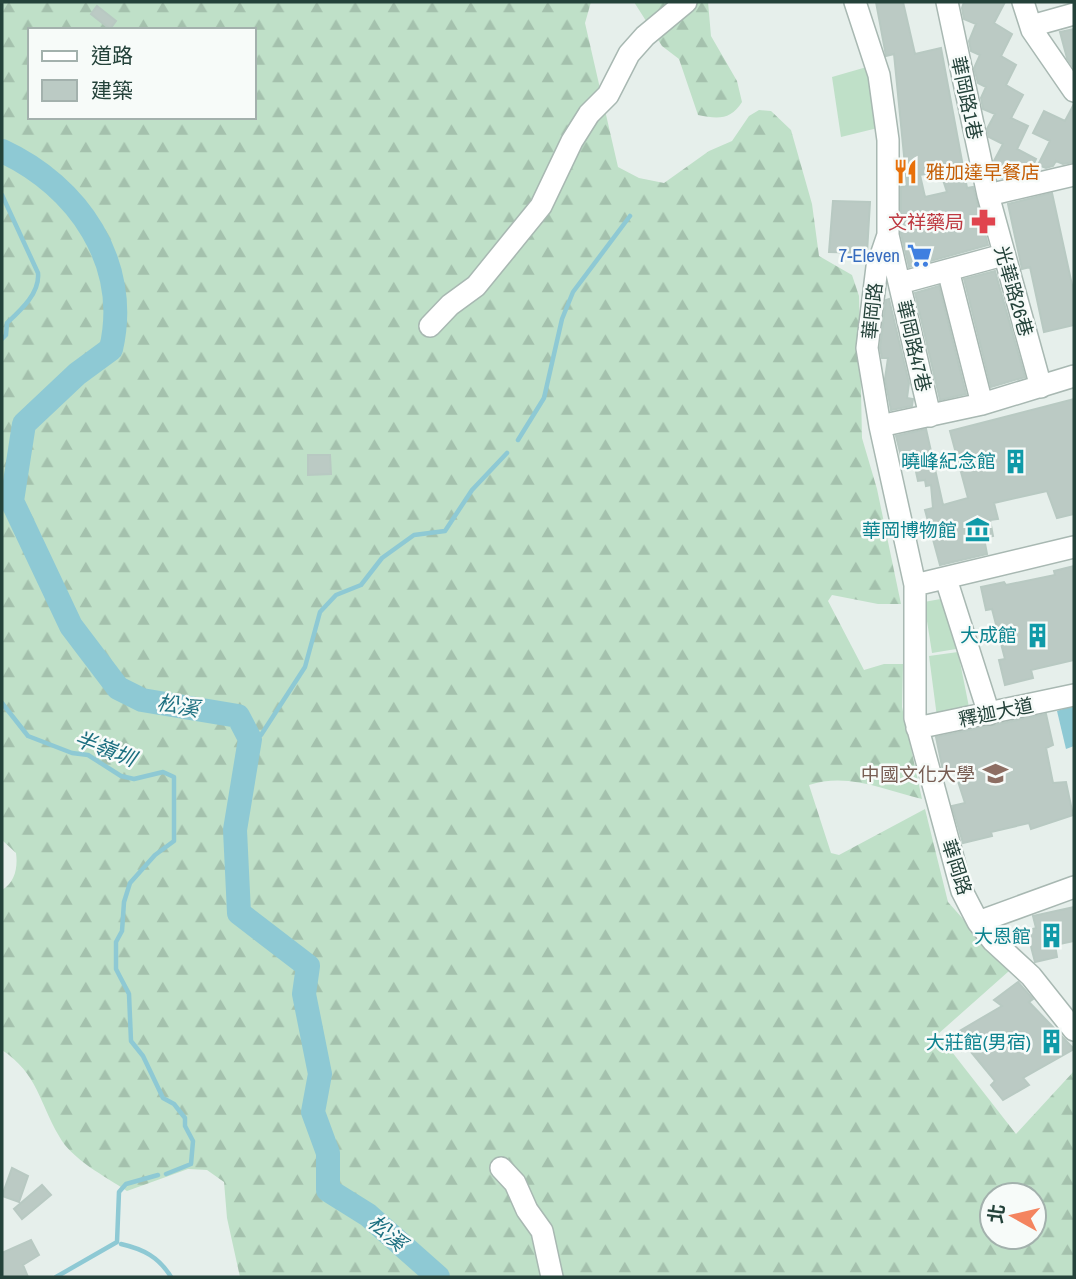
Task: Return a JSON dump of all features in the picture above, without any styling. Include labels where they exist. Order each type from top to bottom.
[{"type":"street","points":[[430,326],[450,305],[476,286],[541,206],[572,141],[589,114],[607,95],[629,54],[645,36],[686,2]]},
{"type":"street","name":"華岡路","points":[[855,2],[878,75],[888,140],[888,235],[877,267],[867,348],[880,426],[915,585],[917,728],[962,891],[978,922],[993,941],[1031,976],[1074,1030]]},
{"type":"street","name":"華岡路1巷","points":[[947,2],[988,195]]},
{"type":"street","points":[[1023,2],[1031,26],[1074,91]]},
{"type":"street","points":[[1031,26],[1074,14]]},
{"type":"street","points":[[988,195],[1074,175]]},
{"type":"street","name":"光華路26巷","points":[[988,195],[1041,387]]},
{"type":"street","name":"華岡路47巷","points":[[888,235],[930,416]]},
{"type":"street","points":[[900,283],[1003,255]]},
{"type":"street","points":[[948,270],[982,404]]},
{"type":"street","points":[[880,426],[982,404],[1074,376]]},
{"type":"street","points":[[915,585],[1074,547]]},
{"type":"street","points":[[946,579],[989,714]]},
{"type":"street","name":"釋迦大道","points":[[917,728],[1074,695]]},
{"type":"street","points":[[978,922],[1074,887]]},
{"type":"street","points":[[501,1168],[514,1183],[527,1210],[542,1231],[552,1277]]},
{"type":"green space","points":[[2,2],[591,2],[585,23],[618,167],[639,178],[664,183],[709,151],[732,141],[749,116],[759,110],[771,111],[791,130],[812,204],[819,256],[852,275],[859,296],[862,438],[877,489],[901,604],[878,604],[832,595],[828,601],[864,670],[884,664],[903,664],[902,707],[922,799],[852,781],[838,780],[809,785],[831,853],[839,855],[925,809],[948,902],[1009,971],[938,1034],[1016,1134],[1074,1071],[1074,1277],[240,1277],[227,1218],[224,1182],[207,1170],[188,1169],[127,1191],[72,1153],[52,1124],[31,1079],[14,1059],[2,1050],[2,890],[13,879],[16,853],[2,840]]},
{"type":"green space","points":[[634,2],[708,2],[711,36],[737,81],[742,102],[738,108],[723,117],[698,115],[679,59],[662,46]]},
{"type":"green space","points":[[884,62],[894,124],[841,137],[832,77]]},
{"type":"green space","points":[[946,598],[956,649],[932,653],[924,602]]},
{"type":"green space","points":[[958,652],[970,712],[937,717],[929,656]]},
{"type":"water","points":[[1074,705],[1074,746],[1066,749],[1057,711]]},
{"type":"building","points":[[876,2],[903,2],[915,54],[941,48],[967,188],[973,187],[988,245],[909,267],[901,234],[901,187],[907,186],[894,54],[886,56]],"holes":[[[940,171],[947,192],[925,197],[920,175]]]},
{"type":"building","points":[[964,2],[1005,2],[994,23],[1012,34],[1001,56],[1016,65],[1006,85],[1023,95],[1011,118],[1028,126],[1017,149],[1036,159],[1030,172],[1015,175],[1006,170],[1002,178],[997,176],[994,161],[1003,144],[989,137],[987,129],[995,114],[983,109],[981,98],[986,87],[978,83],[974,68],[980,55],[971,51],[969,41],[976,24],[964,19]]},
{"type":"building","points":[[97,6],[116,21],[109,28],[91,14]]},
{"type":"building","points":[[1074,29],[1074,68],[1067,58],[1060,32]]},
{"type":"building","points":[[1074,104],[1074,162],[1063,164],[1056,161],[1053,166],[1046,168],[1038,165],[1050,141],[1033,133],[1044,111],[1065,121]]},
{"type":"building","points":[[1052,193],[1074,294],[1074,325],[1044,332],[1030,267],[1022,269],[1008,204]]},
{"type":"building","points":[[833,201],[870,202],[867,253],[829,252]]},
{"type":"building","points":[[995,271],[1025,377],[991,387],[964,279]]},
{"type":"building","points":[[939,286],[966,394],[940,400],[915,293]]},
{"type":"building","points":[[889,299],[909,383],[907,398],[913,399],[912,406],[891,410],[885,379],[888,358],[882,358],[880,348],[886,300]]},
{"type":"building","name":"曉峰紀念館","points":[[1074,399],[1074,514],[1057,518],[1047,491],[994,503],[998,519],[990,520],[993,536],[984,538],[987,554],[940,565],[925,510],[933,508],[931,485],[926,486],[925,480],[918,481],[913,458],[902,460],[896,436],[926,429],[943,505],[968,498],[950,431]]},
{"type":"building","points":[[308,455],[330,455],[331,474],[308,475]]},
{"type":"building","name":"大成館","points":[[1074,566],[1074,660],[1031,670],[1033,678],[1005,685],[999,660],[1005,659],[992,609],[986,610],[981,587],[1055,575],[1054,571]]},
{"type":"building","points":[[1046,714],[1053,745],[1046,748],[1053,783],[1066,782],[1073,815],[1031,829],[1029,823],[991,832],[992,836],[963,843],[952,806],[965,803],[954,769],[943,771],[936,737]]},
{"type":"building","name":"大恩館","points":[[1074,907],[1074,941],[1055,945],[1057,957],[1035,962],[1027,931],[1036,928],[1033,916]]},
{"type":"building","name":"大莊館(男宿)","points":[[1018,982],[1033,999],[1029,1002],[1074,1049],[1023,1078],[1029,1085],[1003,1100],[991,1085],[995,1081],[967,1047],[962,1051],[951,1036],[1002,1006],[994,1000]]},
{"type":"building","points":[[12,1168],[28,1176],[19,1202],[2,1196]]},
{"type":"building","points":[[42,1185],[51,1195],[22,1219],[14,1209]]},
{"type":"building","points":[[31,1240],[39,1255],[23,1265],[28,1277],[2,1277],[2,1253]]},
{"type":"waterway","name":"松溪","points":[[2,151],[29,166],[75,206],[92,231],[105,258],[113,287],[115,317],[111,349],[77,374],[24,424],[12,501],[71,626],[118,688],[142,700],[238,716],[250,739],[235,830],[239,913],[308,966],[304,994],[320,1074],[313,1112],[328,1153],[328,1190],[368,1215],[438,1277]]},
{"type":"waterway","name":"半嶺圳","points":[[2,195],[38,273],[33,294],[7,323],[6,335],[2,339]]},
{"type":"waterway","points":[[518,440],[544,398],[562,319],[573,292],[630,216]]},
{"type":"waterway","points":[[250,739],[261,735],[305,667],[320,612],[336,595],[361,585],[382,558],[414,535],[445,531],[472,490],[507,453]]},
{"type":"waterway","name":"半嶺圳","points":[[2,703],[28,736],[72,753],[88,755],[121,776],[134,779],[163,772],[174,777],[174,841],[155,855],[130,883],[124,902],[122,931],[116,942],[116,969],[129,994],[131,1041],[143,1056],[163,1098],[174,1104],[185,1118],[185,1126],[193,1141],[191,1164],[166,1174]]},
{"type":"waterway","name":"半嶺圳","points":[[56,1277],[117,1242],[119,1192],[126,1184],[158,1175]]},
{"type":"waterway","points":[[121,1244],[150,1255],[171,1277]]},
{"type":"place","name":"雅加達早餐店","points":[[906,172]]},
{"type":"place","name":"文祥藥局","points":[[984,222]]},
{"type":"place","name":"7-Eleven","points":[[920,255]]},
{"type":"place","name":"曉峰紀念館","points":[[1016,461]]},
{"type":"place","name":"華岡博物館","points":[[977,530]]},
{"type":"place","name":"大成館","points":[[1037,635]]},
{"type":"place","name":"中國文化大學","points":[[995,774]]},
{"type":"place","name":"大恩館","points":[[1051,936]]},
{"type":"place","name":"大莊館(男宿)","points":[[1051,1042]]}]
